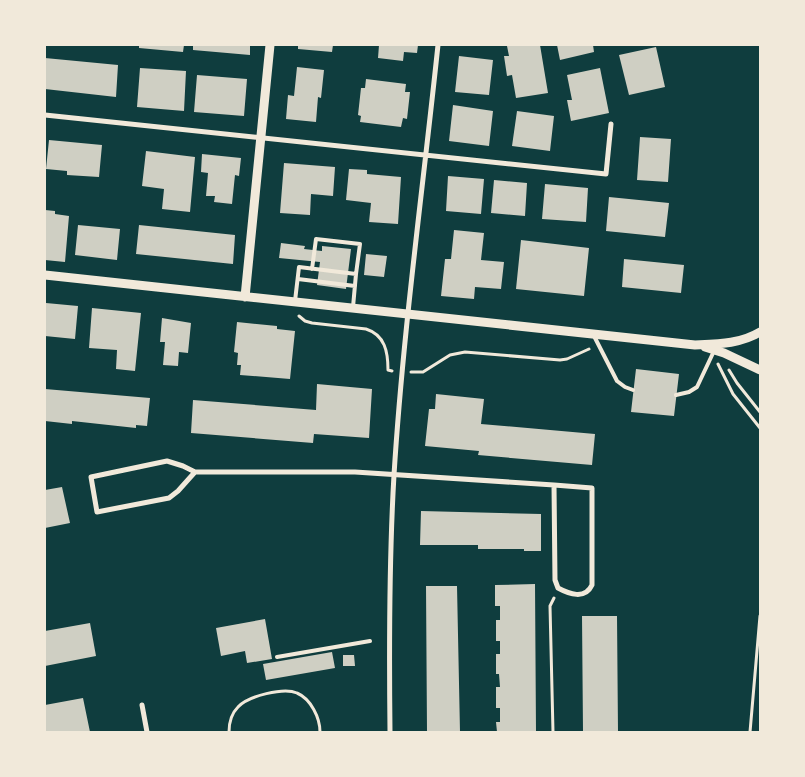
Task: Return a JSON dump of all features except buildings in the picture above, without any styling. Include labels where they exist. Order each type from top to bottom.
[{"type":"street","points":[[245,296],[270,45]]},
{"type":"street","points":[[390,732],[389,640],[394,475],[402,372],[438,45]]},
{"type":"street","points":[[45,115],[606,174],[611,124]]},
{"type":"street","points":[[45,275],[695,345],[715,350],[760,370]]},
{"type":"street","points":[[695,345],[724,344],[760,332]]},
{"type":"street","points":[[195,472],[169,498],[97,512],[91,476],[167,461],[195,472],[355,472],[554,485],[592,488],[592,586],[589,591],[581,594],[575,595],[558,588],[556,580],[554,485]]},
{"type":"street","points":[[142,704],[147,732]]},
{"type":"lane","points":[[312,269],[316,239],[360,244],[353,307]]},
{"type":"lane","points":[[295,301],[299,267],[356,274]]},
{"type":"lane","points":[[298,279],[355,286]]},
{"type":"lane","points":[[593,334],[618,381],[633,390]]},
{"type":"lane","points":[[676,395],[689,392],[697,387],[715,350]]},
{"type":"lane","points":[[277,657],[370,640]]},
{"type":"path","points":[[298,315],[305,321],[312,323],[366,328],[372,331],[380,337],[386,349],[388,370],[402,372],[423,372],[450,356],[465,352],[560,360],[567,359],[587,349],[601,349]]},
{"type":"path","points":[[760,412],[737,384],[728,368],[717,363],[733,394],[760,428]]},
{"type":"path","points":[[552,732],[550,606],[558,588]]},
{"type":"path","points":[[750,732],[760,616]]},
{"type":"path","points":[[229,732],[232,715],[243,702],[287,690],[298,693],[309,703],[317,716],[320,732]]}]
